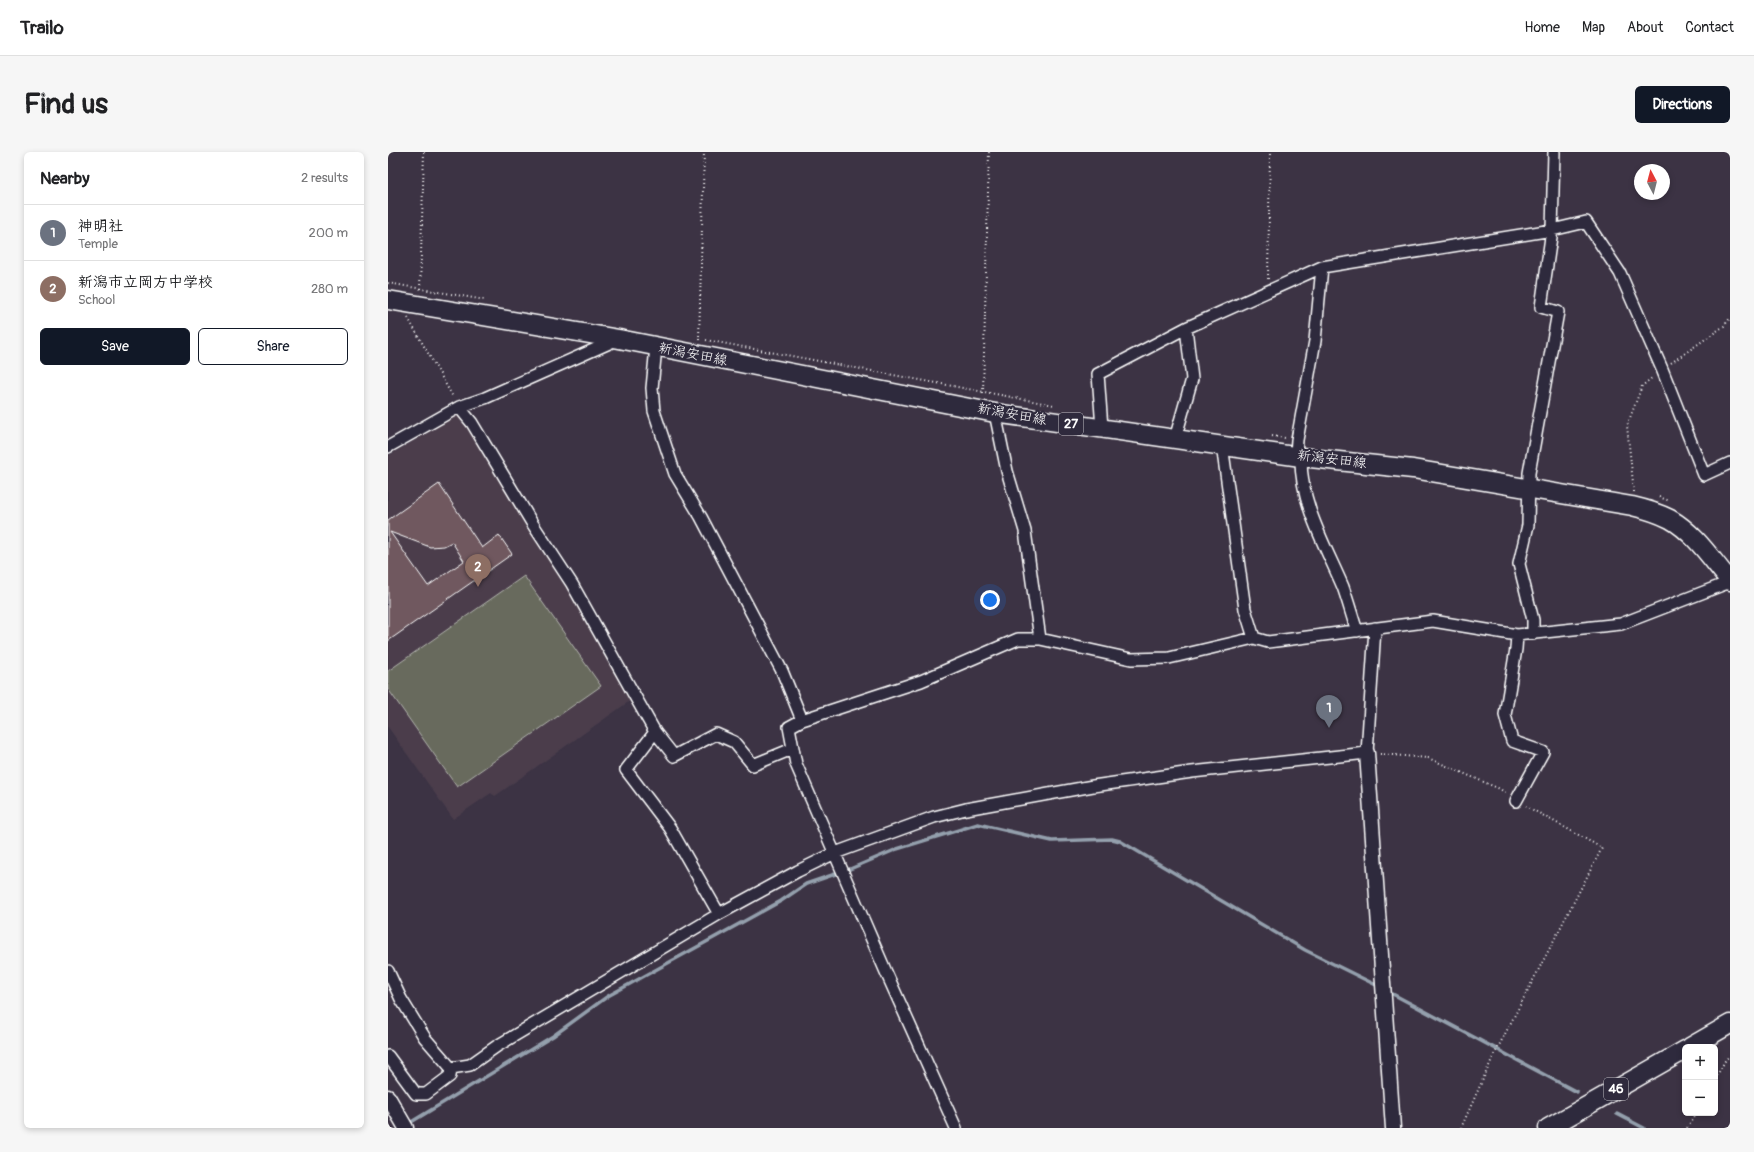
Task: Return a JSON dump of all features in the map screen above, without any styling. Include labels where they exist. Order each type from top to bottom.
[{"type":"main road","name":"新潟安田線","points":[[394,301],[419,297],[656,347],[699,347],[1102,428],[1222,445],[1298,450],[1529,487],[1631,496],[1651,511],[1671,520],[1693,536],[1730,582]]},
{"type":"main road","points":[[1695,1044],[1730,1024]]},
{"type":"main road","name":"46","points":[[1548,1128],[1682,1052]]},
{"type":"street","points":[[1533,634],[1533,620],[1519,564],[1528,525],[1529,473],[1558,312],[1542,307],[1552,230],[1554,152]]},
{"type":"street","points":[[1102,428],[1098,374],[1186,328],[1268,292],[1322,266],[1552,230],[1586,222],[1620,273],[1662,368],[1704,474],[1730,463]]},
{"type":"street","points":[[1322,266],[1315,341],[1298,450],[1303,483],[1309,508],[1343,589],[1356,631]]},
{"type":"street","points":[[1175,439],[1192,380],[1186,328]]},
{"type":"street","points":[[388,447],[459,407],[485,398],[619,339]]},
{"type":"street","points":[[656,347],[652,388],[654,411],[675,474],[701,517],[782,671],[802,720]]},
{"type":"street","points":[[987,405],[1025,531],[1040,639]]},
{"type":"street","points":[[459,407],[472,422],[532,523],[572,584],[655,732],[674,756],[716,734],[734,742],[753,765],[792,749]]},
{"type":"street","points":[[1222,445],[1245,610],[1254,638]]},
{"type":"street","points":[[956,1128],[886,972],[796,764],[789,727],[802,720],[921,681],[1018,639],[1040,639],[1131,659],[1169,658],[1254,638],[1268,642],[1433,621],[1516,636],[1621,624],[1730,582]]},
{"type":"street","points":[[1375,628],[1367,753],[1393,1128]]},
{"type":"street","points":[[1516,636],[1516,649],[1505,715],[1512,740],[1543,752],[1516,801]]},
{"type":"street","points":[[655,732],[626,770],[670,828],[719,914]]},
{"type":"street","points":[[451,1068],[470,1065],[497,1046],[719,914],[798,871],[835,854],[934,817],[966,809],[1093,786],[1192,772],[1367,753]]},
{"type":"street","points":[[388,971],[401,999],[425,1038],[451,1068],[450,1076],[426,1094],[416,1094],[388,1056]]},
{"type":"street","points":[[388,1097],[406,1128]]},
{"type":"path","points":[[419,297],[424,152]]},
{"type":"path","points":[[699,347],[704,152]]},
{"type":"path","points":[[987,405],[989,152]]},
{"type":"path","points":[[1268,292],[1270,152]]},
{"type":"path","points":[[388,283],[419,297],[490,301]]},
{"type":"path","points":[[394,301],[459,407]]},
{"type":"path","points":[[1631,496],[1627,426],[1642,386],[1662,368],[1724,326],[1730,318]]},
{"type":"path","points":[[692,337],[699,347],[987,405],[1062,406]]},
{"type":"path","points":[[1266,436],[1298,450]]},
{"type":"path","points":[[1657,497],[1665,498],[1670,502]]},
{"type":"path","points":[[1367,753],[1428,758],[1500,789],[1516,801],[1602,848],[1498,1047],[1461,1128]]},
{"type":"path","points":[[1718,1074],[1726,1059],[1730,1056]]},
{"type":"path","points":[[1687,1128],[1694,1116]]},
{"type":"shaded area","points":[[458,415],[468,423],[537,541],[600,633],[634,698],[495,796],[491,793],[453,819],[388,727],[388,456]]},
{"type":"green space","points":[[524,576],[601,686],[457,787],[388,689],[388,671]]},
{"type":"building","points":[[439,484],[482,548],[499,535],[512,554],[388,641],[388,520]],"holes":[[[390,532],[430,547],[444,546],[452,542],[464,561],[428,586]]]},
{"type":"waterway","points":[[408,1124],[553,1036],[608,996],[781,901],[806,884],[850,869],[897,849],[978,824],[1052,841],[1112,839],[1120,841],[1305,950],[1380,987]]},
{"type":"waterway","points":[[1387,991],[1577,1092]]},
{"type":"waterway","points":[[1617,1114],[1644,1128]]},
{"type":"place","name":"新潟市立岡方中学校","points":[[478,587]]},
{"type":"place","name":"神明社","points":[[1329,728]]}]
